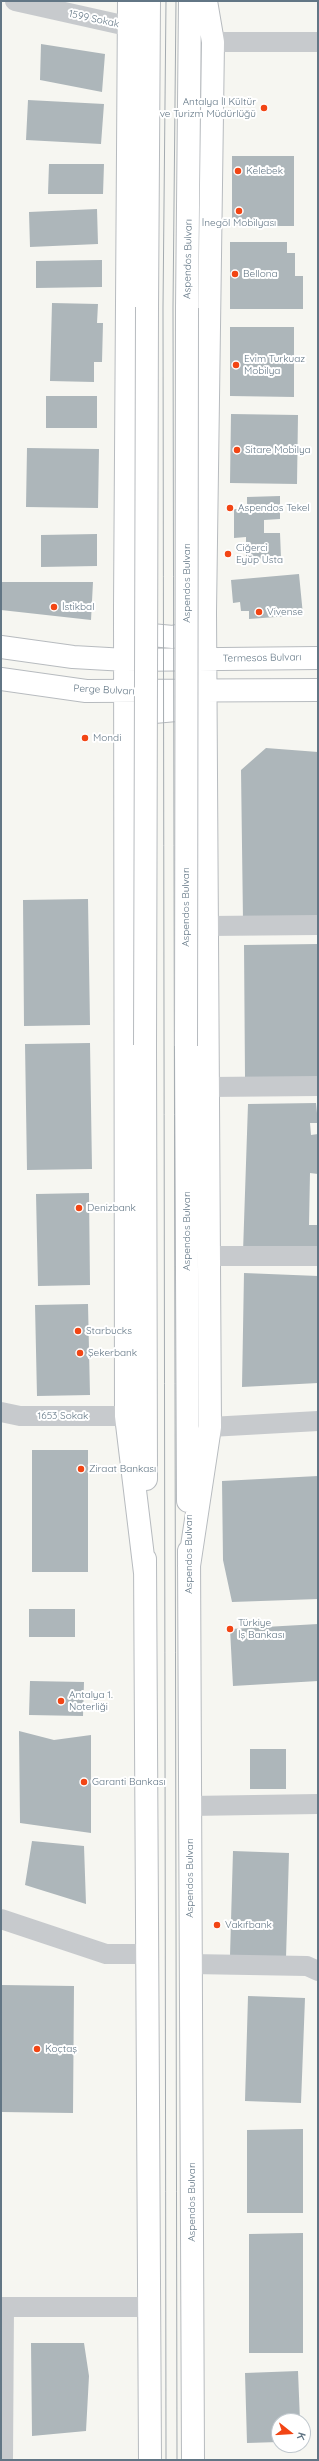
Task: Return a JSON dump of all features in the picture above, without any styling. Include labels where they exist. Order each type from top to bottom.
[{"type":"main road","points":[[129,1],[127,26],[125,606],[126,1416],[145,1573]]},
{"type":"main road","points":[[149,1],[145,1045],[145,1573],[150,2460]]},
{"type":"main road","name":"Aspendos Bulvarı","points":[[190,1],[187,308],[186,1046],[193,2460]]},
{"type":"main road","points":[[189,1566],[210,1427],[207,692],[205,612],[213,42],[206,1]]},
{"type":"main road","points":[[125,606],[132,624],[151,635],[173,637],[195,631],[205,612]]},
{"type":"main road","points":[[1,647],[73,657],[126,660],[206,659]]},
{"type":"main road","name":"Termesos Bulvarı","points":[[206,659],[318,658]]},
{"type":"main road","name":"Perge Bulvarı","points":[[1,679],[86,691],[126,693],[207,692]]},
{"type":"main road","points":[[207,692],[318,690]]},
{"type":"main road","points":[[126,744],[134,723],[154,712],[176,710],[197,718],[207,736]]},
{"type":"street","name":"1599 Sokak","points":[[14,1],[127,26]]},
{"type":"street","points":[[213,42],[318,42]]},
{"type":"street","points":[[208,926],[318,925]]},
{"type":"street","points":[[209,1087],[318,1086]]},
{"type":"street","points":[[209,1256],[318,1256]]},
{"type":"street","name":"1653 Sokak","points":[[1,1412],[20,1416],[126,1416]]},
{"type":"street","points":[[210,1427],[318,1421]]},
{"type":"street","points":[[190,1806],[318,1804]]},
{"type":"street","points":[[1,1919],[106,1954],[147,1954]]},
{"type":"street","points":[[191,1964],[307,1966],[318,1971]]},
{"type":"street","points":[[3,2460],[3,2307],[149,2308]]},
{"type":"building","points":[[41,44],[105,54],[102,92],[40,80]]},
{"type":"building","points":[[28,100],[104,104],[101,144],[26,140]]},
{"type":"building","points":[[232,156],[294,156],[294,226],[232,226]]},
{"type":"building","points":[[49,164],[104,164],[103,194],[48,194]]},
{"type":"building","points":[[97,209],[98,244],[30,247],[29,212]]},
{"type":"building","points":[[230,242],[287,242],[287,253],[295,253],[295,276],[303,276],[303,309],[230,309]]},
{"type":"building","points":[[102,260],[102,287],[36,288],[36,261]]},
{"type":"building","points":[[52,303],[98,304],[97,323],[103,323],[102,362],[94,362],[94,382],[50,381]]},
{"type":"building","points":[[230,327],[294,327],[294,397],[230,396]]},
{"type":"building","points":[[46,396],[97,396],[97,428],[46,428]]},
{"type":"building","points":[[231,414],[298,415],[297,484],[230,483]]},
{"type":"building","points":[[27,448],[99,449],[98,508],[26,507]]},
{"type":"building","points":[[280,496],[280,519],[264,520],[264,533],[280,533],[281,558],[246,559],[246,537],[234,538],[234,509],[247,509],[247,497]]},
{"type":"building","points":[[97,534],[97,566],[41,567],[41,535]]},
{"type":"building","points":[[299,574],[303,615],[249,619],[249,611],[241,611],[240,602],[233,603],[231,580]]},
{"type":"building","points":[[1,582],[93,582],[91,620],[1,610]]},
{"type":"building","points":[[266,748],[318,752],[318,920],[243,921],[241,770]]},
{"type":"building","points":[[88,899],[90,1025],[24,1026],[23,900]]},
{"type":"building","points":[[318,944],[318,1077],[245,1077],[244,945]]},
{"type":"building","points":[[90,1043],[92,1169],[27,1170],[25,1044]]},
{"type":"building","points":[[316,1103],[318,1123],[310,1123],[311,1135],[318,1134],[318,1174],[310,1173],[309,1225],[318,1225],[318,1250],[243,1252],[248,1104]]},
{"type":"building","points":[[89,1193],[90,1285],[38,1286],[36,1194]]},
{"type":"building","points":[[244,1273],[318,1276],[318,1383],[242,1387]]},
{"type":"building","points":[[88,1304],[90,1395],[37,1396],[35,1305]]},
{"type":"building","points":[[32,1450],[88,1450],[88,1572],[32,1572]]},
{"type":"building","points":[[318,1476],[318,1599],[232,1602],[223,1560],[222,1481]]},
{"type":"building","points":[[29,1609],[75,1609],[75,1637],[29,1637]]},
{"type":"building","points":[[318,1624],[318,1681],[233,1686],[230,1629]]},
{"type":"building","points":[[30,1681],[84,1682],[83,1716],[29,1715]]},
{"type":"building","points":[[19,1731],[54,1740],[91,1735],[91,1833],[20,1823]]},
{"type":"building","points":[[250,1749],[286,1749],[286,1789],[250,1789]]},
{"type":"building","points":[[32,1841],[84,1846],[86,1904],[25,1885]]},
{"type":"building","points":[[233,1851],[289,1853],[286,1958],[230,1956]]},
{"type":"building","name":"Koçtaş","points":[[1,1985],[74,1986],[73,2113],[1,2112]]},
{"type":"building","points":[[248,1996],[305,1998],[301,2103],[245,2101]]},
{"type":"building","points":[[303,2129],[303,2213],[247,2213],[247,2130]]},
{"type":"building","points":[[303,2233],[303,2353],[249,2353],[249,2234]]},
{"type":"building","points":[[31,2343],[84,2343],[89,2376],[86,2431],[32,2436]]},
{"type":"building","points":[[298,2371],[300,2413],[271,2413],[271,2442],[247,2443],[245,2373]]},
{"type":"tram line","points":[[166,1],[163,307],[166,2460]]},
{"type":"tram line","points":[[176,1],[173,307],[177,2460]]},
{"type":"place","name":"Antalya İl Kültür ve Turizm Müdürlüğü","points":[[264,108]]},
{"type":"place","name":"Kelebek","points":[[238,171]]},
{"type":"place","name":"İnegöl Mobilyası","points":[[239,211]]},
{"type":"place","name":"Bellona","points":[[235,274]]},
{"type":"place","name":"Evim Turkuaz Mobilya","points":[[236,365]]},
{"type":"place","name":"Sitare Mobilya","points":[[237,450]]},
{"type":"place","name":"Aspendos Tekel","points":[[230,508]]},
{"type":"place","name":"Ciğerci Eyüp Usta","points":[[228,554]]},
{"type":"place","name":"İstikbal","points":[[54,607]]},
{"type":"place","name":"Vivense","points":[[259,612]]},
{"type":"place","name":"Mondi","points":[[85,738]]},
{"type":"place","name":"Denizbank","points":[[79,1208]]},
{"type":"place","name":"Starbucks","points":[[78,1331]]},
{"type":"place","name":"Şekerbank","points":[[80,1353]]},
{"type":"place","name":"Ziraat Bankası","points":[[81,1469]]},
{"type":"place","name":"Türkiye İş Bankası","points":[[230,1629]]},
{"type":"place","name":"Antalya 1. Noterliği","points":[[61,1701]]},
{"type":"place","name":"Garanti Bankası","points":[[84,1782]]},
{"type":"place","name":"Vakıfbank","points":[[217,1925]]},
{"type":"place","name":"Koçtaş","points":[[37,2049]]}]
